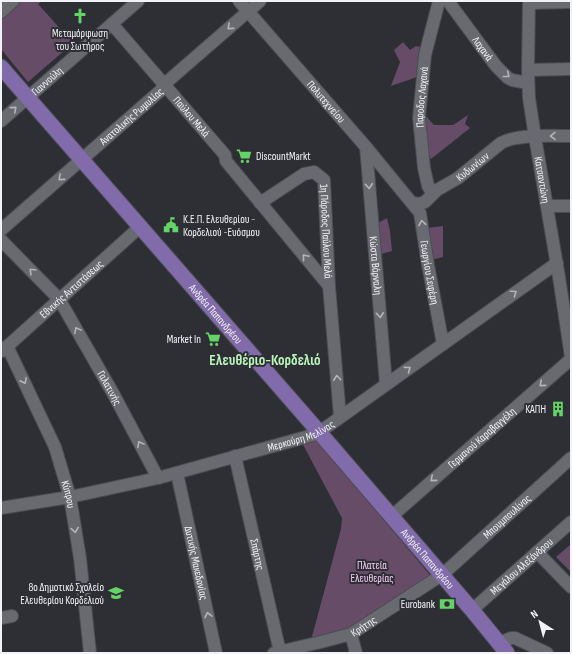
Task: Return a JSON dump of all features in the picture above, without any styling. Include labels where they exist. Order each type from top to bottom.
[{"type":"main road","name":"Ανδρέα Παπανδρέου","points":[[1,67],[392,516],[503,648]]},
{"type":"street","points":[[1,12],[13,1]]},
{"type":"street","name":"Γιαννούλη","points":[[1,121],[138,1]]},
{"type":"street","name":"Πολυτεχνείου","points":[[239,1],[413,203]]},
{"type":"street","name":"Ανατολικής Ρωμυλίας","points":[[1,230],[160,92],[168,81],[260,1]]},
{"type":"street","name":"Παροδος Λαχανά","points":[[433,194],[428,186],[424,168],[419,118],[425,55],[439,1]]},
{"type":"street","name":"Λαχανά","points":[[448,1],[496,66],[508,78],[528,83]]},
{"type":"street","points":[[529,2],[571,2]]},
{"type":"street","name":"Κατσαντώνη","points":[[529,2],[528,83],[535,137],[557,263],[565,277],[571,358]]},
{"type":"street","name":"Παύλου Μελά","points":[[112,24],[164,86],[225,154],[226,161],[329,286]]},
{"type":"street","points":[[528,70],[571,69]]},
{"type":"street","name":"Κυδωνίων","points":[[413,203],[422,203],[428,199],[442,187],[458,178],[505,140],[513,138],[571,136]]},
{"type":"street","name":"Κώστα Βάρναλη","points":[[366,147],[386,384]]},
{"type":"street","name":"1η Πάροδος Παύλου Μελά","points":[[260,203],[304,174],[314,172],[324,180],[329,286],[340,417]]},
{"type":"street","name":"Γεωργίου Σεφέρη","points":[[413,203],[422,218],[428,266],[443,344]]},
{"type":"street","points":[[547,206],[571,206]]},
{"type":"street","name":"Εθνικής Αντιστάσεως","points":[[4,349],[59,298],[141,226]]},
{"type":"street","name":"Γαλατινής","points":[[1,240],[59,298],[114,395],[158,478]]},
{"type":"street","name":"Μερκούρη Μελίνας","points":[[1,508],[70,497],[158,478],[313,435],[557,263]]},
{"type":"street","name":"Κύπρου","points":[[4,349],[55,447],[70,497],[80,558],[90,653]]},
{"type":"street","name":"Γερμανού Καραβαγγέλη","points":[[392,516],[571,358]]},
{"type":"street","name":"Σπάρτης","points":[[235,456],[277,652]]},
{"type":"street","name":"Μπουμπουλίνας","points":[[442,575],[571,458]]},
{"type":"street","name":"Δυτικής Μακεδονίας","points":[[177,473],[216,653]]},
{"type":"street","name":"Μεγάλου Αλεξάνδρου","points":[[472,610],[571,522]]},
{"type":"street","points":[[537,552],[571,588]]},
{"type":"street","name":"Κρήτης","points":[[277,652],[351,634],[442,575]]},
{"type":"street","points":[[351,634],[356,653]]},
{"type":"street","points":[[503,648],[511,638],[515,638],[547,653]]},
{"type":"green space","points":[[20,1],[42,1],[38,4],[73,43],[28,82],[1,49],[1,18]]},
{"type":"green space","points":[[403,42],[410,50],[416,46],[423,47],[420,76],[391,86],[400,62],[394,50]]},
{"type":"green space","points":[[423,113],[434,125],[453,125],[468,115],[465,124],[470,128],[431,159],[423,150]]},
{"type":"green space","points":[[387,218],[392,251],[378,255],[378,223]]},
{"type":"green space","points":[[443,226],[443,257],[431,260],[427,228]]},
{"type":"green space","name":"Πλατεία Ελευθερίας","points":[[313,435],[434,580],[351,634],[310,644],[341,529],[342,518],[300,439]]},
{"type":"green space","points":[[571,544],[571,572],[556,557]]},
{"type":"place","name":"Μεταμόρφωση του Σωτήρος","points":[[80,16]]},
{"type":"place","name":"DiscountMarkt","points":[[244,156]]},
{"type":"place","name":"Κ.Ε.Π. Ελευθερίου - Κορδελιού -Ευόσμου","points":[[171,225]]},
{"type":"place","name":"Market In","points":[[213,339]]},
{"type":"place","name":"ΚΑΠΗ","points":[[558,409]]},
{"type":"place","name":"8ο Δημοτικό Σχολείο Ελευθερίου Κορδελιού","points":[[116,593]]},
{"type":"place","name":"Eurobank","points":[[447,604]]},
{"type":"district","name":"Ελευθέριο-Κορδελιό","points":[[265,360]]}]
